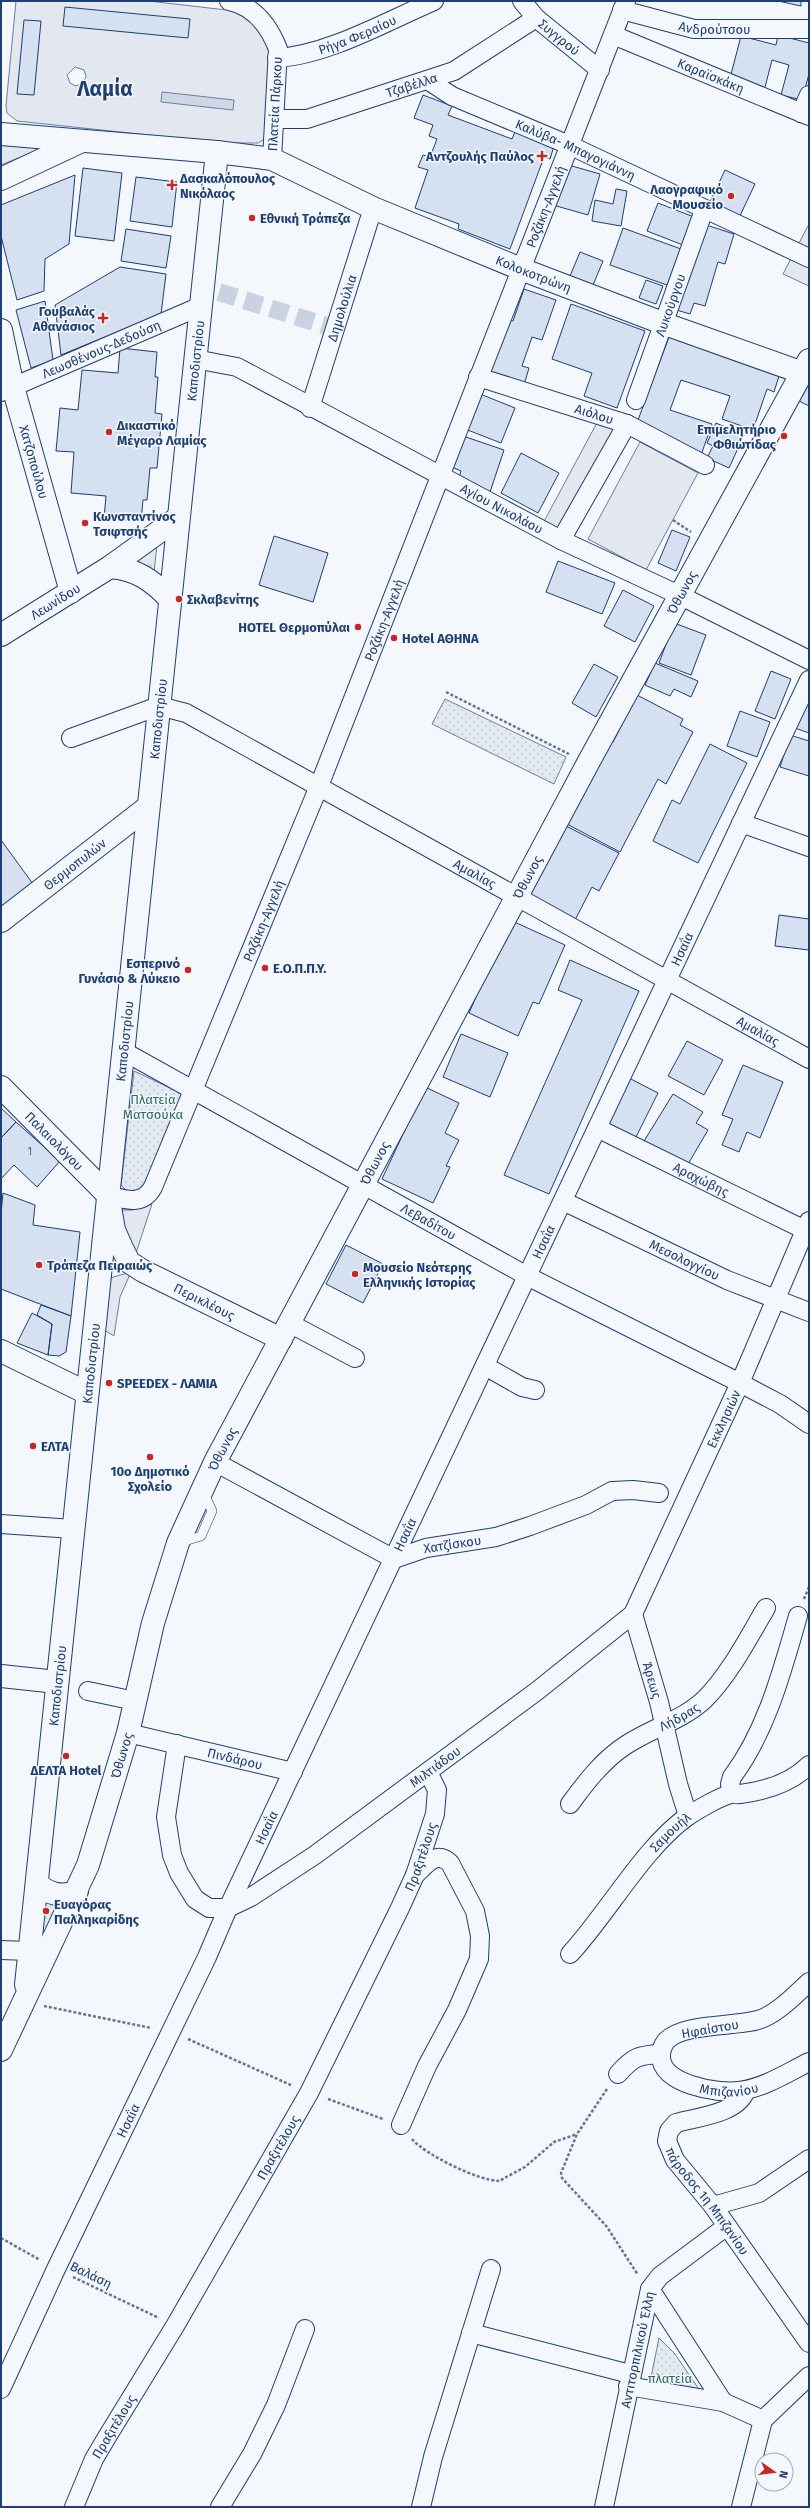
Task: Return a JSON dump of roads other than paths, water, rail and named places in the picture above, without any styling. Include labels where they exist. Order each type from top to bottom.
[{"type":"main road","name":"Κολοκοτρώνη","points":[[1,134],[217,152],[272,160],[373,208],[521,269],[664,324],[806,366]]},
{"type":"main road","points":[[1,179],[83,140]]},
{"type":"main road","name":"Καποδιστρίου","points":[[24,2002],[217,152]]},
{"type":"main road","name":"Χατζοπούλου","points":[[1,330],[7,389],[71,592]]},
{"type":"main road","name":"Όθωνος","points":[[1,2050],[88,1865],[128,1733],[153,1623],[178,1542],[215,1462],[518,897],[588,763],[806,366]]},
{"type":"main road","name":"Λεωνίδου","points":[[1,635],[110,567],[178,518]]},
{"type":"main road","points":[[110,567],[129,570],[150,579],[170,599]]},
{"type":"main road","name":"Θερμοπυλών","points":[[1,921],[148,807]]},
{"type":"main road","name":"Παλαιολόγου","points":[[1,1087],[108,1195]]},
{"type":"main road","points":[[100,1270],[129,1262],[114,1230],[108,1195]]},
{"type":"main road","name":"Περικλέους","points":[[129,1262],[143,1271],[285,1331]]},
{"type":"main road","points":[[1,1351],[87,1393]]},
{"type":"main road","points":[[1,1676],[57,1682]]},
{"type":"main road","points":[[37,1883],[46,1891],[56,1894],[69,1894],[77,1891]]},
{"type":"street","name":"Πλατεία Πάρκου","points":[[229,1],[249,9],[263,21],[276,43],[275,119],[272,160]]},
{"type":"street","name":"Ρήγα Φεραίου","points":[[277,58],[296,56],[323,49],[434,1]]},
{"type":"street","name":"Συγγρού","points":[[522,1],[536,18],[600,70]]},
{"type":"street","name":"Ανδρούτσου","points":[[624,5],[694,29],[809,29]]},
{"type":"street","name":"Ροζάκη-Αγγελή","points":[[108,1195],[136,1200],[150,1193],[319,786],[438,476],[600,70],[624,5]]},
{"type":"street","name":"Τζαβέλλα","points":[[275,119],[307,120],[406,85],[429,81],[454,72],[536,18]]},
{"type":"street","name":"Καραϊσκάκη","points":[[613,35],[805,115]]},
{"type":"street","points":[[452,96],[451,86],[454,72]]},
{"type":"street","name":"Καλύβα- Μπαγογιάννη","points":[[429,81],[452,96],[569,145],[704,210],[809,258]]},
{"type":"street","points":[[805,115],[809,95]]},
{"type":"street","name":"Δημολούλια","points":[[310,408],[373,208]]},
{"type":"street","name":"Λυκούργου","points":[[636,400],[704,210]]},
{"type":"street","name":"Λεωσθένους-Δεδούση","points":[[7,389],[201,306]]},
{"type":"street","name":"Αγίου Νικολάου","points":[[195,359],[237,367],[310,408],[561,540],[680,595],[809,660]]},
{"type":"street","name":"Αιόλου","points":[[478,377],[627,424],[705,466]]},
{"type":"street","points":[[561,540],[627,424]]},
{"type":"street","name":"Ησαΐα","points":[[1,2389],[56,2269],[207,1957],[228,1908],[809,680]]},
{"type":"street","points":[[71,738],[159,706]]},
{"type":"street","name":"Αμαλίας","points":[[159,706],[186,713],[809,1059]]},
{"type":"street","points":[[741,823],[809,847]]},
{"type":"street","name":"Λεβαδίτου","points":[[123,1051],[193,1088],[527,1276],[740,1383]]},
{"type":"street","name":"Αραχώβης","points":[[597,1128],[807,1226]]},
{"type":"street","name":"Μεσολογγίου","points":[[563,1201],[727,1280],[809,1312]]},
{"type":"street","name":"Εκκλησιών","points":[[633,1614],[740,1383],[807,1226]]},
{"type":"street","points":[[285,1331],[355,1358]]},
{"type":"street","points":[[485,1366],[522,1386],[535,1390]]},
{"type":"street","points":[[740,1383],[780,1404],[809,1424]]},
{"type":"street","points":[[215,1462],[394,1559]]},
{"type":"street","name":"Χατζίσκου","points":[[394,1559],[426,1548],[496,1537],[570,1512],[612,1492],[633,1490],[659,1493]]},
{"type":"street","points":[[1,1524],[73,1530]]},
{"type":"street","name":"Λήδρας","points":[[570,1804],[595,1772],[616,1752],[692,1709],[705,1699],[730,1665],[766,1608]]},
{"type":"street","name":"Άρεως","points":[[633,1614],[664,1725],[678,1784],[688,1816]]},
{"type":"street","name":"Μιλτιάδου","points":[[228,1908],[251,1897],[315,1856],[537,1691],[633,1614]]},
{"type":"street","points":[[732,1793],[730,1784],[732,1777],[758,1734],[783,1669],[798,1616]]},
{"type":"street","points":[[88,1691],[136,1701]]},
{"type":"street","name":"Πινδάρου","points":[[128,1733],[293,1772]]},
{"type":"street","points":[[177,1744],[166,1817],[174,1862],[186,1887],[199,1903],[209,1908],[228,1908]]},
{"type":"street","name":"Σαμουήλ","points":[[570,1954],[589,1934],[629,1880],[667,1834],[688,1816],[732,1793],[753,1792],[779,1784],[791,1779],[809,1766]]},
{"type":"street","name":"Πραξιτέλους","points":[[74,2507],[104,2443],[175,2326],[309,2093],[415,1875],[436,1804],[436,1787],[428,1772]]},
{"type":"street","points":[[402,2125],[427,2066],[474,1974],[480,1947],[475,1911],[450,1863],[444,1858],[435,1858],[415,1875]]},
{"type":"street","points":[[1,1950],[29,1951]]},
{"type":"street","name":"Ηφαίστου","points":[[661,2054],[666,2042],[678,2034],[759,2020],[792,1998],[809,1982]]},
{"type":"street","points":[[618,2074],[628,2062],[639,2055],[661,2054]]},
{"type":"street","name":"Μπιζανίου","points":[[661,2054],[661,2062],[665,2070],[679,2079],[713,2090],[746,2090],[781,2077],[809,2062]]},
{"type":"street","name":"πάροδος 1η Μπιζανίου","points":[[746,2090],[741,2100],[732,2108],[676,2123],[669,2130],[667,2141],[675,2160],[713,2206],[809,2343]]},
{"type":"street","points":[[713,2206],[759,2193],[809,2159]]},
{"type":"street","name":"Αντιτορπιλικού Έλλη","points":[[604,2507],[629,2380],[650,2289],[660,2276],[727,2226]]},
{"type":"street","points":[[421,2507],[433,2457],[491,2269]]},
{"type":"street","points":[[650,2289],[724,2402]]},
{"type":"street","points":[[220,2507],[252,2454],[276,2405],[305,2328]]},
{"type":"street","points":[[471,2333],[629,2380],[724,2402],[763,2420]]},
{"type":"street","points":[[741,2507],[763,2420],[809,2376]]},
{"type":"tunnel","points":[[219,292],[336,329]]},
{"type":"place","name":"Αντζουλής Παύλος","points":[[542,156]]},
{"type":"place","name":"Δασκαλόπουλος Νικόλαος","points":[[172,185]]},
{"type":"place","name":"Λαογραφικό Μουσείο","points":[[731,196]]},
{"type":"place","name":"Εθνική Τράπεζα","points":[[252,218]]},
{"type":"place","name":"Γουβαλάς Αθανάσιος","points":[[103,318]]},
{"type":"place","name":"Δικαστικό Μέγαρο Λαμίας","points":[[109,432]]},
{"type":"place","name":"Επιμελητήριο Φθιώτιδας","points":[[784,436]]},
{"type":"place","name":"Κωνσταντίνος Τσιφτσής","points":[[85,523]]},
{"type":"place","name":"Σκλαβενίτης","points":[[179,599]]},
{"type":"place","name":"HOTEL Θερμοπύλαι","points":[[358,627]]},
{"type":"place","name":"Hotel ΑΘΗΝΑ","points":[[394,638]]},
{"type":"place","name":"Ε.Ο.Π.Π.Υ.","points":[[265,968]]},
{"type":"place","name":"Εσπερινό Γυνάσιο & Λύκειο","points":[[188,970]]},
{"type":"place","name":"Τράπεζα Πειραιώς","points":[[39,1265]]},
{"type":"place","name":"Μουσείο Νεότερης Ελληνικής Ιστορίας","points":[[355,1274]]},
{"type":"place","name":"SPEEDEX - ΛΑΜΙΑ","points":[[109,1383]]},
{"type":"place","name":"ΕΛΤΑ","points":[[33,1446]]},
{"type":"place","name":"10ο Δημοτικό Σχολείο","points":[[150,1457]]},
{"type":"place","name":"ΔΕΛΤΑ Hotel","points":[[66,1756]]},
{"type":"place","name":"Ευαγόρας Παλληκαρίδης","points":[[46,1911]]},
{"type":"district","name":"Λαμία","points":[[105,89]]},
{"type":"park label","name":"Πλατεία Ματσούκα","points":[[153,1106]]},
{"type":"park label","name":"πλατεία","points":[[670,2378]]}]
